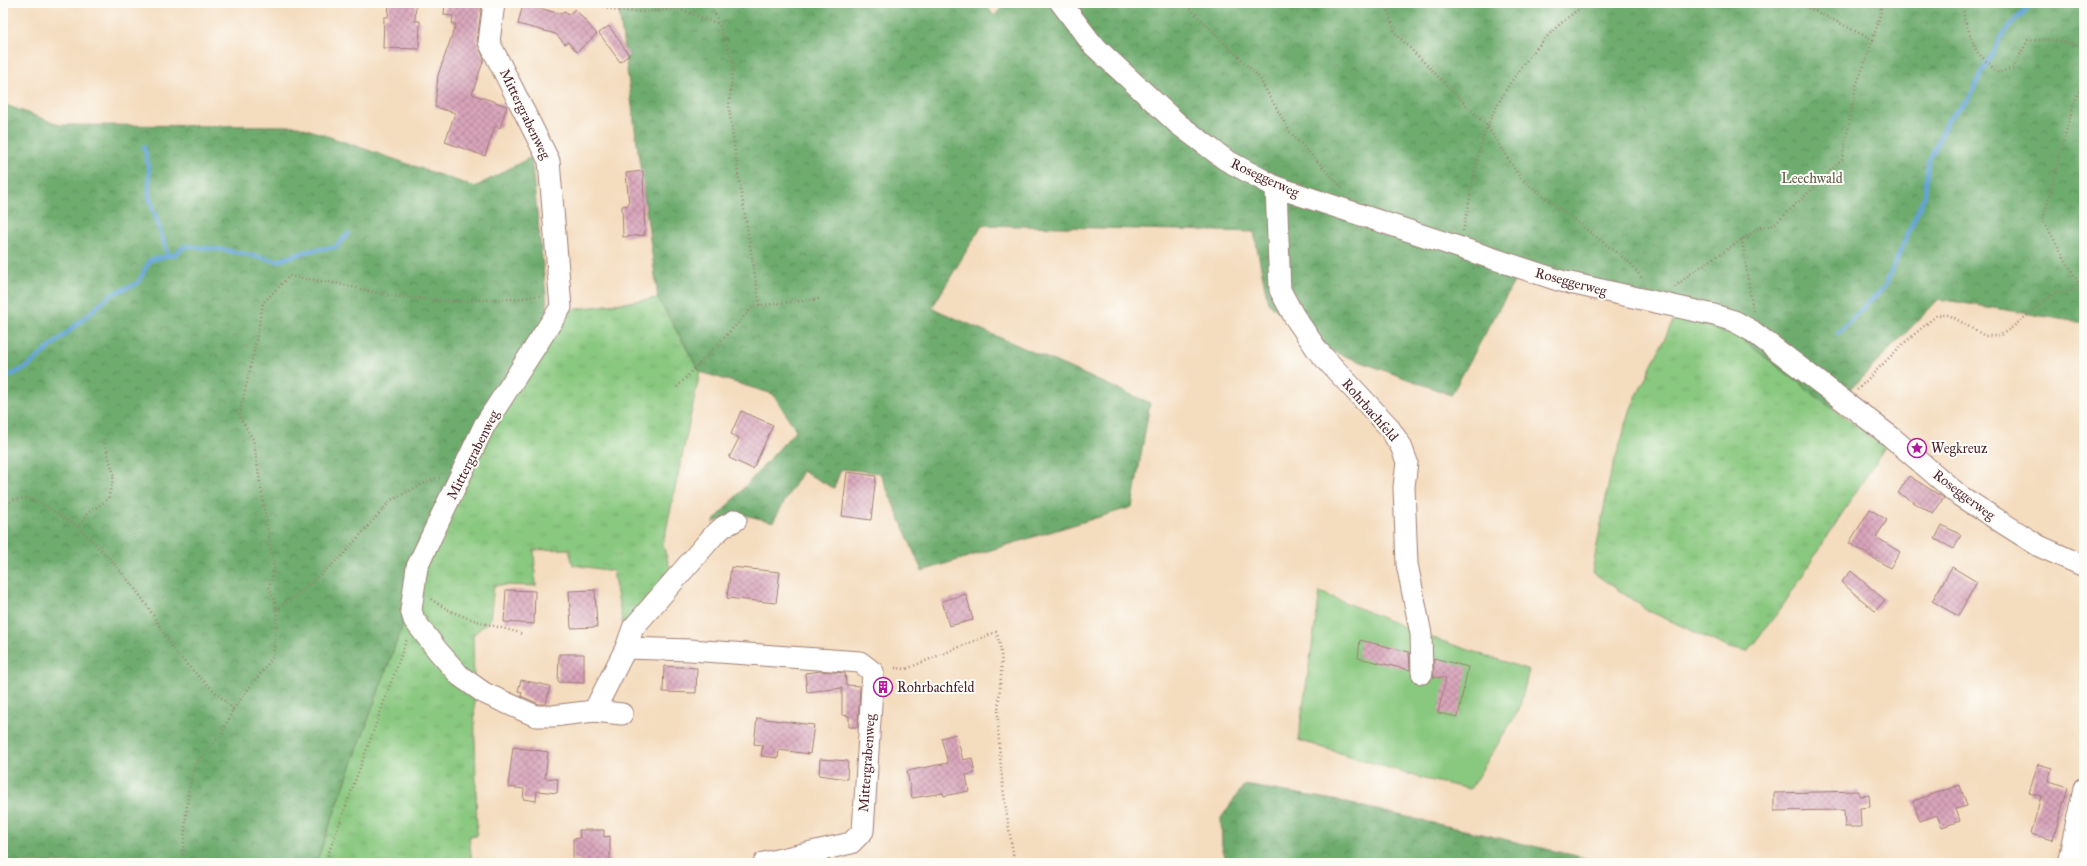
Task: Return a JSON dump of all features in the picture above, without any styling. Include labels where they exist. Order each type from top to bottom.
[{"type":"street","name":"Mittergrabenweg","points":[[414,620],[411,610],[417,567],[484,426],[561,307],[549,161],[489,42],[494,3]]},
{"type":"street","name":"Roseggerweg","points":[[1061,3],[1093,44],[1178,124],[1226,160],[1276,187],[1561,281],[1658,302],[1734,321],[1758,336],[1845,401],[1890,436],[1960,496],[2039,546],[2084,566]]},
{"type":"street","name":"Rohrbachfeld","points":[[1276,187],[1280,290],[1294,316],[1318,351],[1388,426],[1401,446],[1407,462],[1404,488],[1406,564],[1421,634],[1422,673]]},
{"type":"street","points":[[594,712],[626,648],[633,628],[652,604],[713,536],[723,527],[736,520]]},
{"type":"street","points":[[414,620],[460,676],[484,693],[536,716],[561,716],[594,712],[622,714]]},
{"type":"street","name":"Mittergrabenweg","points":[[626,648],[690,650],[860,662],[873,672],[863,831],[851,843],[764,863]]},
{"type":"street","points":[[2068,863],[2084,788]]},
{"type":"path","points":[[596,3],[616,11],[647,12],[678,9],[720,24]]},
{"type":"path","points":[[710,3],[720,24],[733,63],[729,108],[737,167],[760,306]]},
{"type":"path","points":[[1184,3],[1258,76],[1290,132],[1350,196]]},
{"type":"path","points":[[1386,3],[1394,34],[1487,126],[1522,179],[1630,263],[1658,302],[1690,274],[1742,239],[1761,227],[1774,225],[1842,160],[1856,86],[1873,40],[1881,11],[1880,3]]},
{"type":"path","points":[[1459,247],[1471,198],[1481,145],[1493,110],[1522,66],[1546,37],[1589,3]]},
{"type":"path","points":[[1799,3],[1873,40]]},
{"type":"path","points":[[1963,3],[1964,18],[1976,51],[1998,73],[2013,68],[2028,40],[2052,40],[2084,46]]},
{"type":"path","points":[[1845,401],[1902,345],[1937,315],[1949,314],[1985,336],[1999,336],[2056,292],[2084,292],[2043,220],[2069,120],[2084,76]]},
{"type":"path","points":[[1742,239],[1758,336]]},
{"type":"path","points":[[182,863],[188,793],[196,763],[222,734],[233,709],[273,657],[276,609],[275,602],[268,587],[274,569],[253,439],[239,416],[253,356],[263,303],[289,276],[339,284],[391,296],[449,301],[516,299],[560,292]]},
{"type":"path","points":[[677,387],[754,306],[819,299]]},
{"type":"path","points":[[78,527],[87,514],[108,499],[114,475],[103,437]]},
{"type":"path","points":[[276,609],[292,598],[342,556],[391,500],[433,479],[460,477]]},
{"type":"path","points":[[3,506],[16,499],[33,498],[78,527],[99,547],[122,574],[151,612],[161,632],[178,656],[233,709]]},
{"type":"path","points":[[415,586],[432,600],[449,610],[479,622],[524,634]]},
{"type":"path","points":[[325,863],[414,620]]},
{"type":"path","points":[[895,668],[906,670],[996,632],[1001,644],[998,717],[1004,803],[1016,863]]},
{"type":"green space","name":"Leechwald","points":[[618,3],[985,3],[994,16],[1006,3],[2084,3],[2084,323],[1939,299],[1832,408],[1740,338],[1676,315],[1519,273],[1451,395],[1323,348],[1268,303],[1254,232],[982,225],[932,308],[1150,403],[1132,507],[922,571],[880,473],[841,469],[834,488],[802,471],[773,522],[737,513],[712,523],[796,430],[773,394],[700,372],[658,298]]},
{"type":"green space","points":[[3,104],[60,125],[298,126],[475,187],[531,157],[548,313],[408,565],[403,624],[316,863],[3,863]]},
{"type":"green space","points":[[658,298],[700,372],[663,545],[671,571],[623,626],[613,571],[573,565],[569,549],[534,550],[536,586],[494,585],[490,620],[473,635],[477,836],[469,837],[472,863],[316,863],[403,624],[408,565],[548,313]]},
{"type":"green space","points":[[1676,315],[1740,338],[1885,447],[1782,607],[1747,652],[1729,648],[1649,611],[1592,572],[1610,476],[1631,408]]},
{"type":"green space","points":[[1320,592],[1421,634],[1529,670],[1519,710],[1470,789],[1424,779],[1298,740]]},
{"type":"green space","points":[[1244,785],[1329,799],[1607,863],[1227,863],[1222,846],[1221,818]]},
{"type":"building","points":[[389,3],[416,3],[415,21],[420,21],[419,49],[383,48],[384,17],[388,17]]},
{"type":"building","points":[[445,3],[482,3],[477,41],[484,59],[472,94],[507,106],[500,128],[495,126],[485,156],[445,142],[455,113],[435,107],[438,75],[456,24],[452,24],[453,16],[444,15]]},
{"type":"building","points":[[523,4],[561,14],[565,11],[568,15],[575,9],[597,34],[577,52],[568,42],[565,44],[556,34],[518,24]]},
{"type":"building","points":[[609,26],[629,55],[620,62],[599,33]]},
{"type":"building","points":[[643,171],[645,235],[623,237],[622,206],[629,205],[626,173]]},
{"type":"building","points":[[741,411],[773,425],[753,469],[729,458],[739,438],[731,434]]},
{"type":"building","points":[[847,472],[876,476],[871,520],[842,516]]},
{"type":"building","points":[[1909,476],[1944,498],[1933,514],[1898,493]]},
{"type":"building","points":[[1870,509],[1887,520],[1876,537],[1900,552],[1890,568],[1849,543]]},
{"type":"building","points":[[1942,525],[1961,535],[1954,549],[1935,539]]},
{"type":"building","points":[[731,567],[780,572],[776,603],[727,598]]},
{"type":"building","points":[[1952,567],[1977,582],[1958,616],[1932,601]]},
{"type":"building","points":[[1851,571],[1885,600],[1875,611],[1841,582]]},
{"type":"building","points":[[506,590],[535,591],[534,624],[504,622]]},
{"type":"building","points":[[595,590],[597,627],[571,628],[569,591]]},
{"type":"building","points":[[966,594],[973,620],[949,626],[942,601]]},
{"type":"building","points":[[1360,640],[1409,652],[1410,670],[1358,658]]},
{"type":"building","points":[[559,654],[584,654],[584,683],[558,682]]},
{"type":"building","points":[[1434,658],[1468,667],[1458,717],[1438,713],[1446,678],[1433,677]]},
{"type":"building","points":[[664,666],[697,668],[696,693],[663,692]]},
{"type":"building","points":[[821,671],[845,673],[846,685],[860,686],[858,727],[849,727],[849,716],[842,715],[842,688],[807,692],[805,673]]},
{"type":"building","points":[[521,680],[550,686],[546,704],[539,704],[521,696],[522,692],[518,691]]},
{"type":"building","points":[[757,718],[814,725],[810,754],[779,750],[778,758],[761,756],[763,745],[754,744]]},
{"type":"building","points":[[956,734],[963,760],[972,758],[975,773],[966,775],[969,791],[944,796],[943,793],[912,798],[907,771],[948,763],[941,738]]},
{"type":"building","points":[[513,747],[548,752],[545,778],[558,779],[557,793],[537,791],[536,801],[523,799],[524,789],[508,787]]},
{"type":"building","points":[[820,759],[848,761],[847,779],[819,775]]},
{"type":"building","points":[[2038,764],[2052,768],[2048,781],[2068,787],[2053,840],[2031,834],[2041,796],[2029,793]]},
{"type":"building","points":[[1960,785],[1967,806],[1956,809],[1960,821],[1942,827],[1937,815],[1920,821],[1913,801]]},
{"type":"building","points":[[1859,791],[1859,796],[1869,795],[1870,807],[1860,808],[1861,827],[1845,827],[1844,810],[1774,811],[1774,793]]},
{"type":"building","points":[[579,830],[604,830],[604,837],[610,836],[610,863],[580,863],[580,860],[573,860],[573,839],[580,838]]},
{"type":"waterway","points":[[1838,333],[1885,286],[1925,195],[1928,163],[1949,118],[1968,100],[2000,39],[2015,20],[2034,3]]},
{"type":"waterway","points":[[144,147],[149,169],[149,196],[168,255]]},
{"type":"waterway","points":[[3,379],[27,367],[112,294],[138,283],[150,260],[176,254],[185,246],[225,250],[278,261],[308,251],[336,247],[348,234]]},
{"type":"place","name":"Wegkreuz","points":[[1917,448]]},
{"type":"place","name":"Rohrbachfeld","points":[[883,687]]}]
